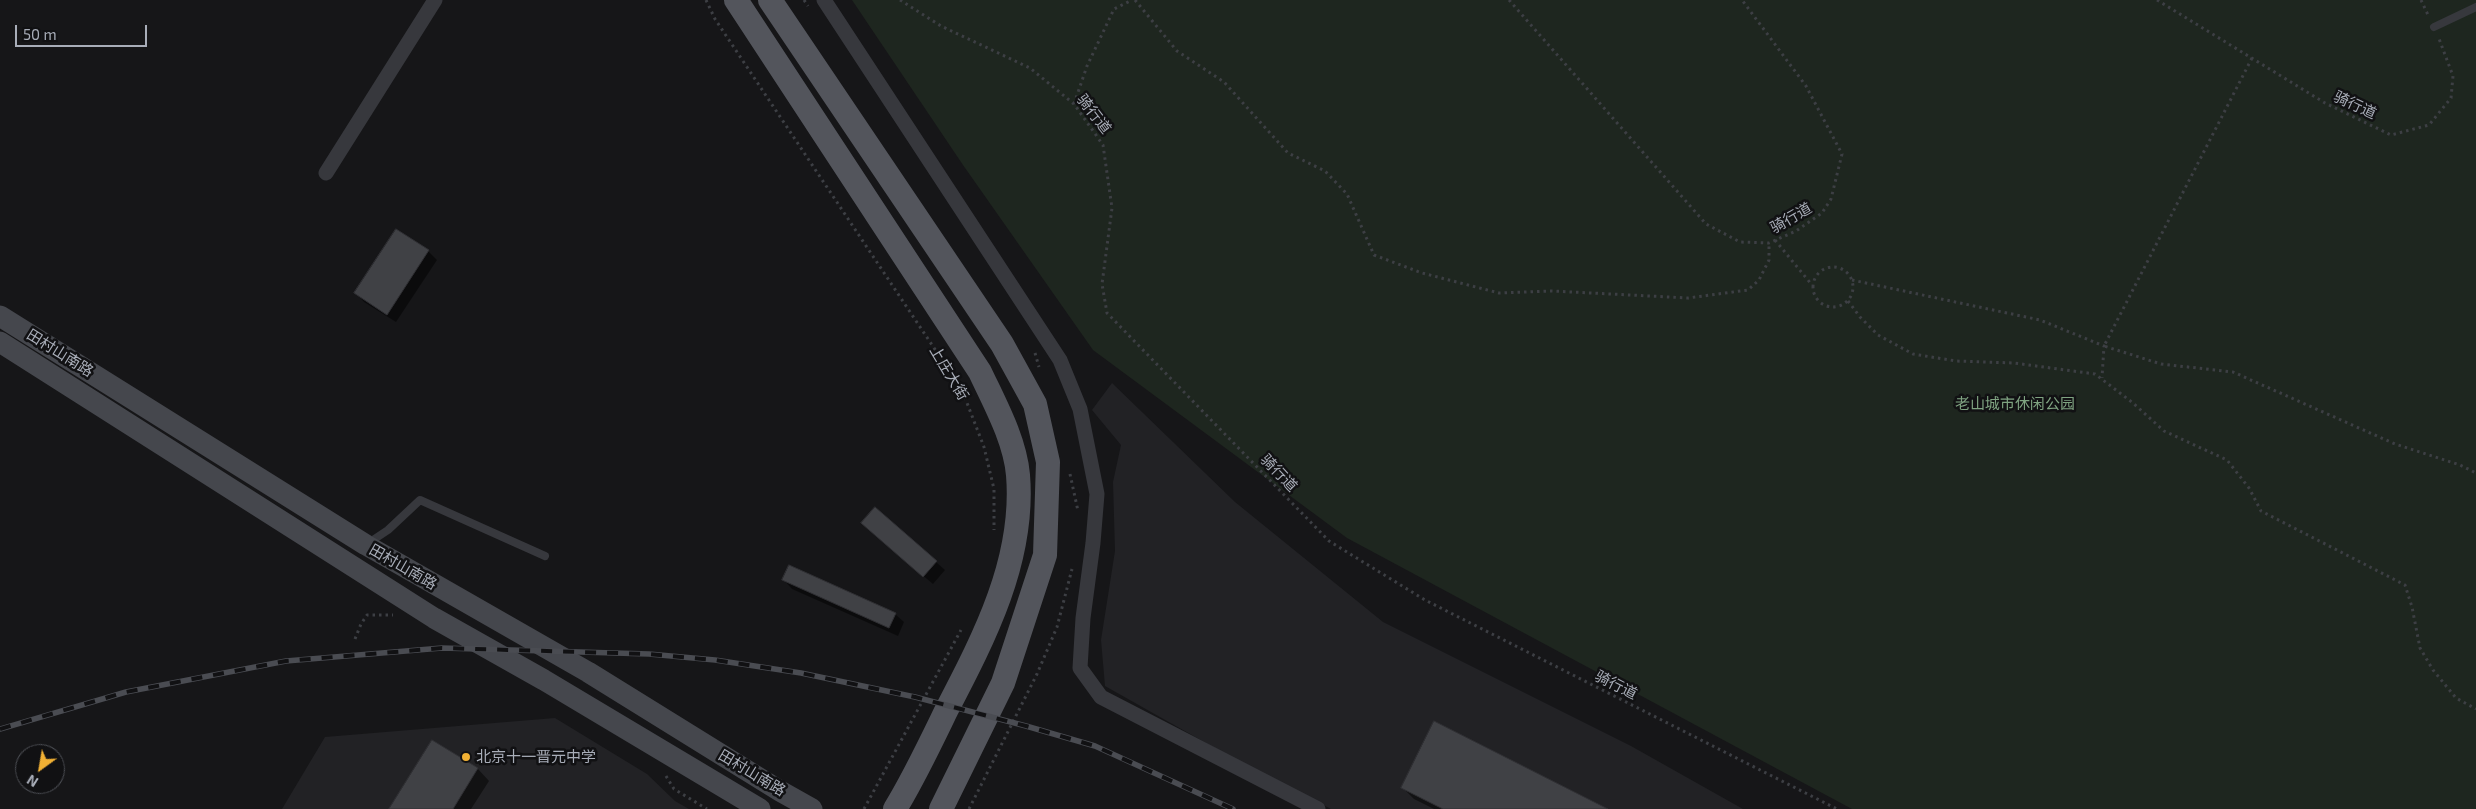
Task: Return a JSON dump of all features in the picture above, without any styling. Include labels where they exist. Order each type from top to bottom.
[{"type":"main road","name":"上庄大街","points":[[736,0],[980,372],[1003,419],[1018,473],[1019,509],[1015,541],[997,606],[967,670],[895,809]]},
{"type":"main road","points":[[770,0],[1002,344],[1035,404],[1048,462],[1045,555],[1032,600],[1004,683],[941,809]]},
{"type":"main road","name":"田村山南路","points":[[0,316],[366,545],[588,672],[812,809]]},
{"type":"main road","name":"田村山南路","points":[[0,342],[434,618],[544,680],[760,809]]},
{"type":"street","points":[[326,173],[435,0]]},
{"type":"street","points":[[824,0],[1060,360],[1080,409],[1096,494],[1093,543],[1083,618],[1080,668],[1100,697],[1318,809]]},
{"type":"lane","points":[[2434,26],[2476,7]]},
{"type":"lane","points":[[366,545],[388,530],[420,500],[545,556]]},
{"type":"path","name":"上庄大街","points":[[706,0],[715,19],[962,390],[984,448],[994,489],[994,534]]},
{"type":"path","name":"骑行道","points":[[900,0],[941,26],[1030,68],[1074,104],[1103,145],[1112,208],[1102,284],[1107,313],[1330,541],[1425,600],[1838,809]]},
{"type":"path","points":[[1074,104],[1087,66],[1114,9],[1134,0],[1177,51],[1224,82],[1288,153],[1325,171],[1347,194],[1374,254],[1414,270],[1499,293],[1552,291],[1688,298],[1748,290],[1759,280],[1769,260],[1769,243]]},
{"type":"path","name":"骑行道","points":[[1509,0],[1706,224],[1740,242],[1769,243],[1796,231],[1822,213],[1835,187],[1842,154],[1806,86],[1742,0]]},
{"type":"path","name":"骑行道","points":[[2157,0],[2324,103],[2391,135],[2429,125],[2451,98],[2453,76],[2446,53],[2421,0]]},
{"type":"path","points":[[2102,379],[2104,346],[2252,58]]},
{"type":"path","points":[[1775,240],[1813,285],[1816,297],[1825,305],[1837,307],[1848,301],[1853,291],[1852,280],[1844,270],[1830,267],[1818,273],[1813,285]]},
{"type":"path","points":[[1852,280],[2040,320],[2104,346],[2161,364],[2234,372],[2395,444],[2460,465],[2476,473]]},
{"type":"path","points":[[1848,301],[1860,317],[1878,335],[1913,354],[1956,361],[2014,364],[2095,374],[2134,403],[2164,431],[2227,460],[2249,488],[2261,511],[2406,584],[2420,648],[2433,670],[2456,698],[2476,709]]},
{"type":"path","points":[[355,639],[367,615],[393,615]]},
{"type":"path","points":[[864,809],[963,627]]},
{"type":"shaded area","points":[[1112,383],[1235,502],[1383,622],[1631,746],[1743,809],[1331,809],[1222,752],[1105,686],[1101,640],[1115,551],[1113,482],[1121,445],[1092,410]]},
{"type":"shaded area","name":"北京十一晋元中学","points":[[555,718],[647,774],[675,801],[689,809],[282,809],[325,737]]},
{"type":"green space","name":"老山城市休闲公园","points":[[852,0],[2476,0],[2476,809],[1852,809],[1347,538],[1093,350],[963,165]]},
{"type":"building","points":[[396,229],[429,250],[387,315],[354,293]]},
{"type":"building","points":[[875,507],[937,561],[923,577],[861,523]]},
{"type":"building","points":[[789,565],[896,613],[889,628],[782,580]]},
{"type":"building","points":[[1434,721],[1608,809],[1443,809],[1401,788]]},
{"type":"building","points":[[432,740],[478,768],[453,809],[389,809]]},
{"type":"railway","points":[[0,729],[126,692],[286,661],[442,648],[649,654],[715,660],[801,673],[915,697],[1026,726],[1095,746],[1233,809]]},
{"type":"place","name":"北京十一晋元中学","points":[[466,757]]}]
